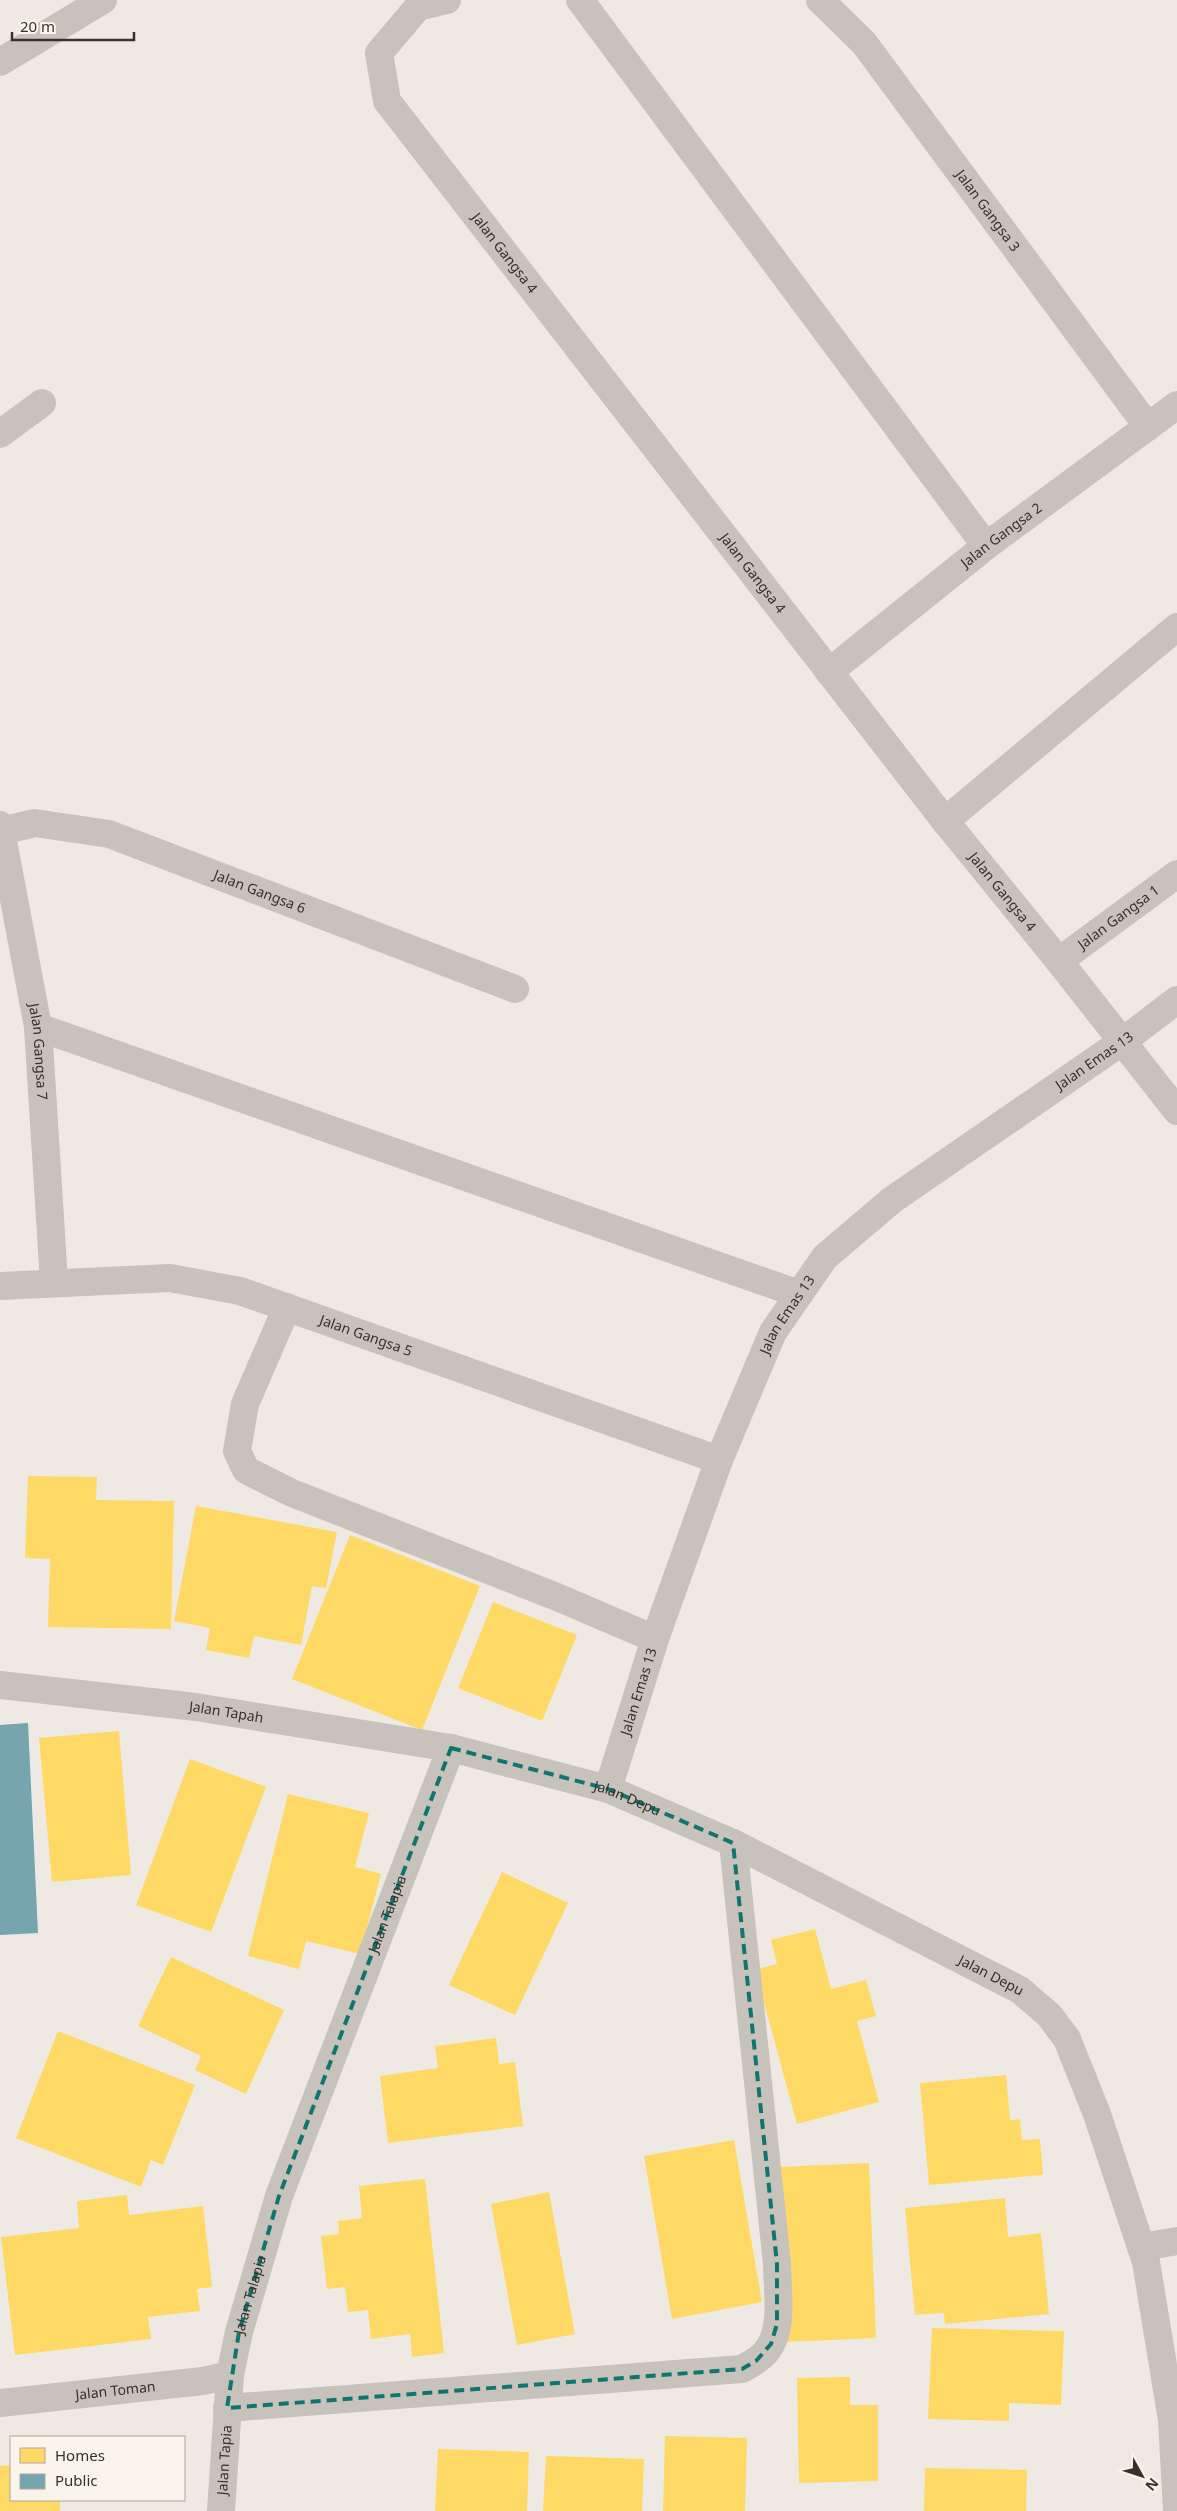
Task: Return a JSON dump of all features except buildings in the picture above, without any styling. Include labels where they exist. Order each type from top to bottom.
[{"type":"street","points":[[1,61],[103,0]]},
{"type":"street","name":"Jalan Gangsa 4","points":[[447,0],[418,7],[379,53],[387,101],[945,821],[1059,961],[1177,1111]]},
{"type":"street","points":[[580,0],[986,546]]},
{"type":"street","name":"Jalan Gangsa 3","points":[[820,0],[864,43],[1148,427]]},
{"type":"street","points":[[0,434],[42,403]]},
{"type":"street","name":"Jalan Gangsa 2","points":[[829,672],[986,546],[1177,405]]},
{"type":"street","points":[[945,821],[1177,627]]},
{"type":"street","name":"Jalan Gangsa 6","points":[[0,828],[35,823],[109,834],[515,989]]},
{"type":"street","name":"Jalan Gangsa 7","points":[[0,828],[38,1027],[54,1282]]},
{"type":"street","name":"Jalan Gangsa 1","points":[[1059,961],[1177,874]]},
{"type":"street","name":"Jalan Emas 13","points":[[608,1789],[655,1639],[720,1460],[773,1332],[825,1257],[892,1200],[1123,1041],[1177,1000]]},
{"type":"street","points":[[38,1027],[799,1294]]},
{"type":"street","name":"Jalan Gangsa 5","points":[[0,1286],[170,1278],[240,1290],[720,1460]]},
{"type":"street","points":[[287,1307],[245,1404],[237,1450],[246,1470],[292,1493],[557,1597],[655,1639]]},
{"type":"street","name":"Jalan Tapah","points":[[0,1685],[196,1707],[451,1748]]},
{"type":"street","name":"Jalan Depu","points":[[451,1748],[608,1789],[733,1843],[1020,1990],[1049,2014],[1067,2039],[1097,2114],[1146,2262],[1174,2420],[1176,2511]]},
{"type":"street","name":"Jalan Talapia","points":[[228,2408],[230,2375],[238,2332],[279,2196],[451,1748]]},
{"type":"street","points":[[228,2408],[694,2374],[742,2369],[756,2361],[771,2344],[777,2324],[777,2264],[733,1843]]},
{"type":"street","points":[[1142,2247],[1177,2241]]},
{"type":"street","name":"Jalan Toman","points":[[0,2403],[204,2381],[230,2375]]},
{"type":"street","name":"Jalan Tapia","points":[[221,2511],[228,2408]]},
{"type":"highlighted area","points":[[451,1748],[608,1789],[733,1843],[777,2264],[777,2324],[771,2344],[756,2361],[742,2369],[227,2408],[239,2332],[279,2196]]}]
